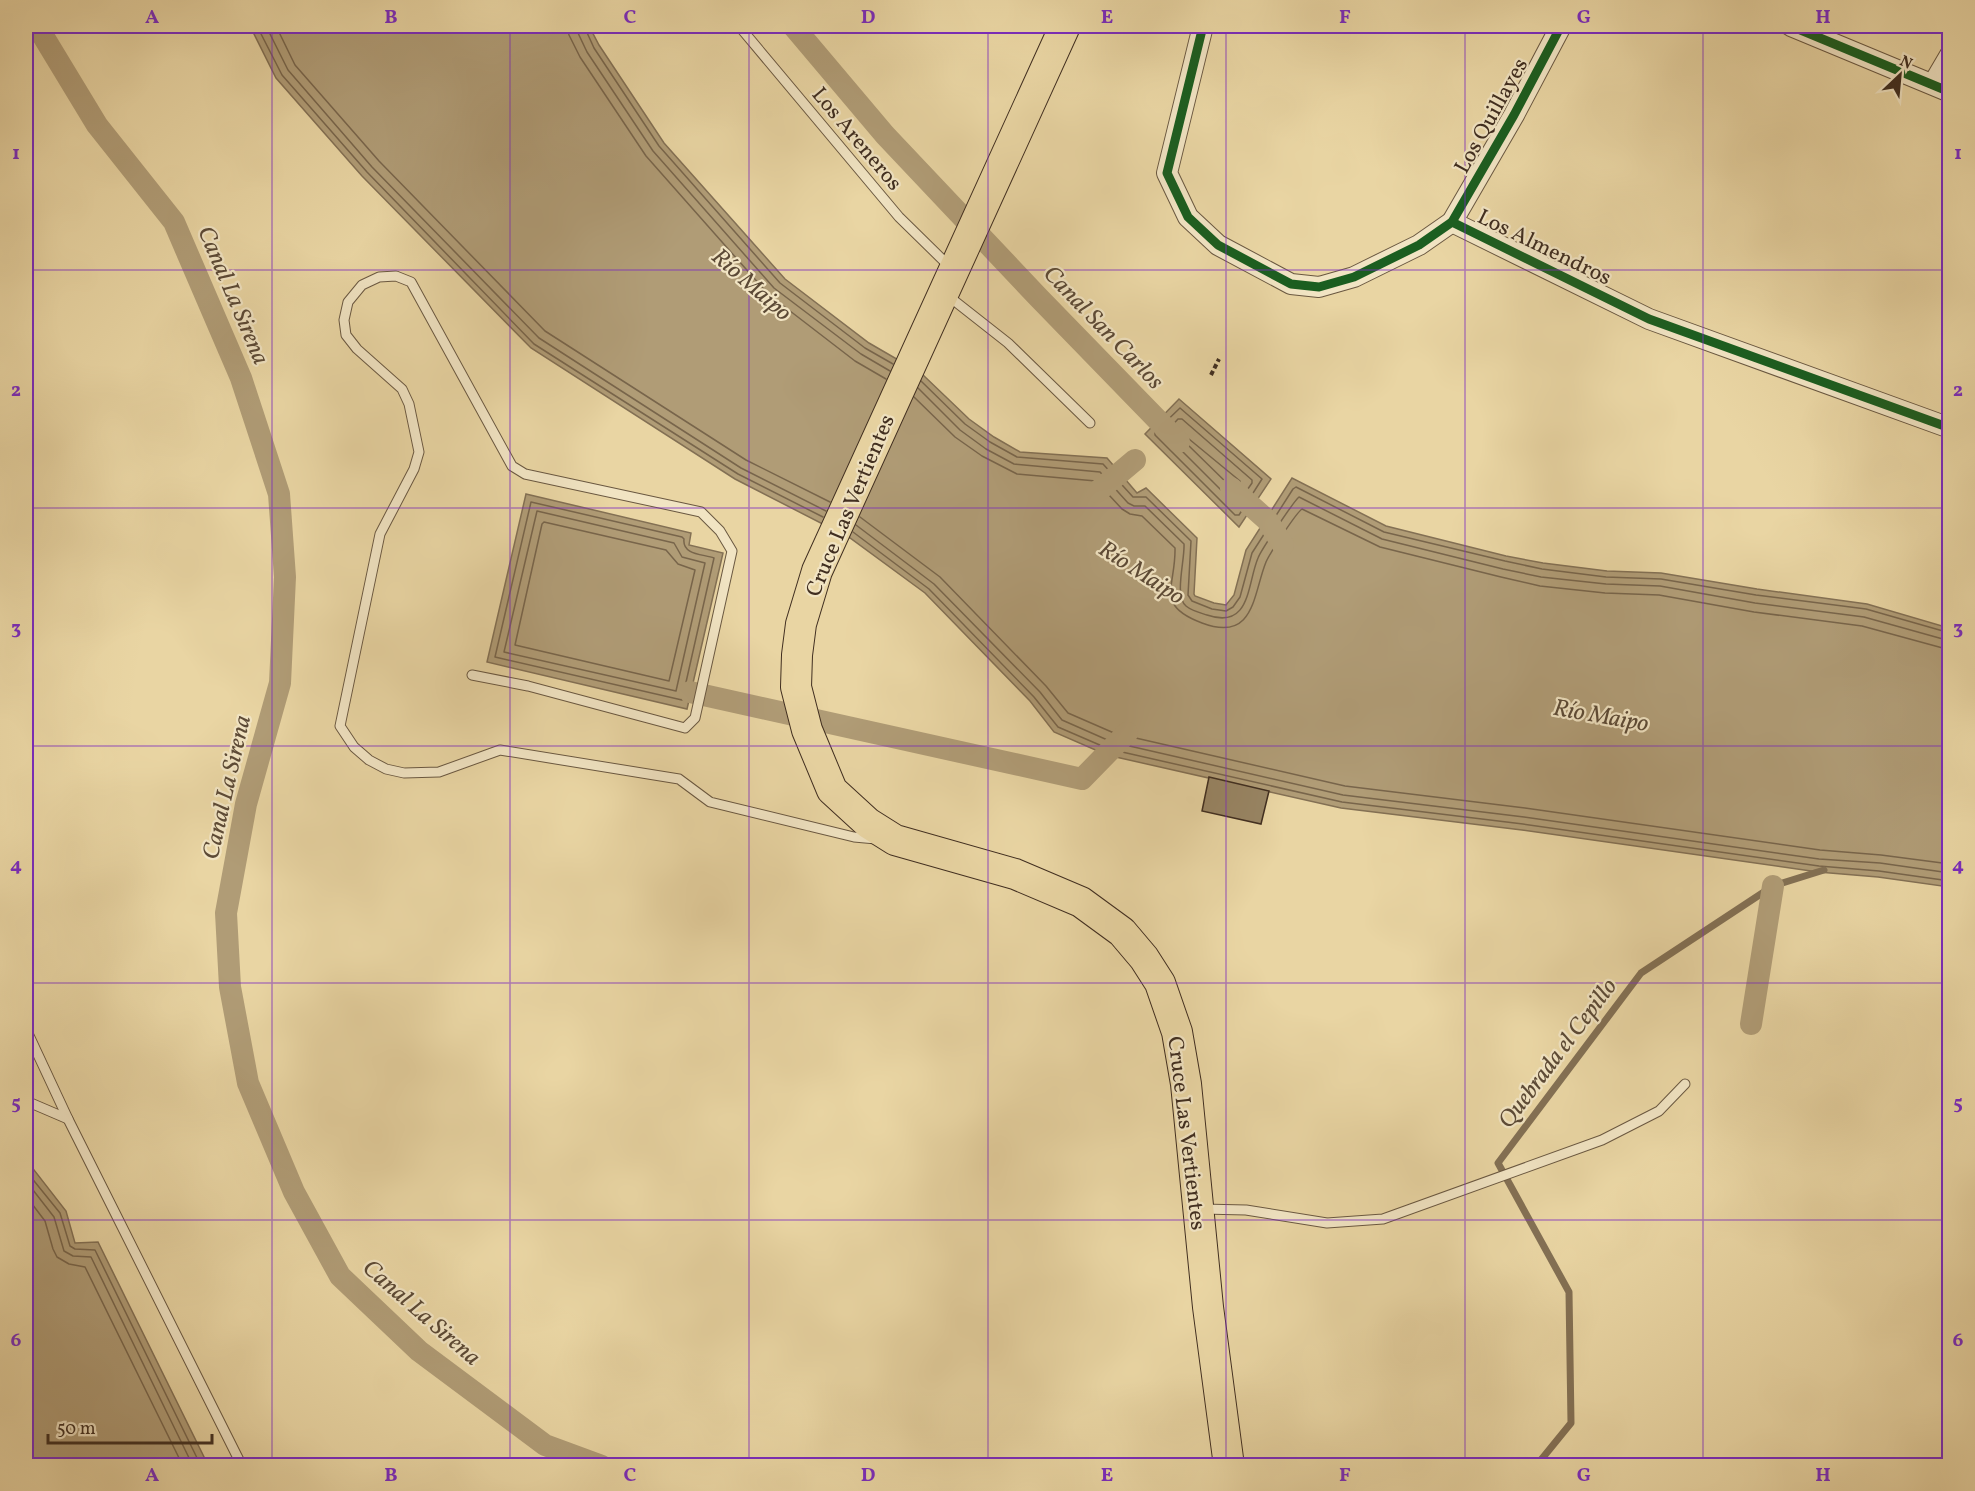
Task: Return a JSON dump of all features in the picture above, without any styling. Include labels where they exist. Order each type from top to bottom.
[{"type":"main road","name":"Cruce Las Vertientes","points":[[1065,26],[828,546],[808,597],[801,624],[796,687],[807,730],[832,790],[868,823],[895,840],[1015,874],[1081,902],[1122,932],[1144,958],[1160,983],[1177,1032],[1186,1084],[1208,1307],[1229,1466]]},
{"type":"street","name":"Los Almendros","points":[[1203,26],[1167,173],[1188,217],[1218,245],[1291,284],[1319,287],[1354,277],[1419,246],[1452,222],[1649,319],[1950,428]]},
{"type":"street","name":"Los Quillayes","points":[[1452,222],[1514,115],[1561,26]]},
{"type":"street","points":[[1791,26],[1941,88],[1950,56]]},
{"type":"lane","name":"Los Areneros","points":[[739,26],[899,217],[1008,342],[1090,423]]},
{"type":"lane","points":[[472,675],[528,686],[686,728],[695,718],[732,551],[720,531],[701,512],[525,474],[512,466],[411,282],[396,276],[379,277],[362,285],[348,302],[344,320],[346,335],[357,349],[402,389],[408,404],[419,452],[414,469],[380,534],[340,726],[354,747],[369,760],[404,773],[440,772],[500,750],[679,779],[710,802],[854,837],[895,840]]},
{"type":"lane","points":[[26,1029],[243,1466]]},
{"type":"lane","points":[[1198,1209],[1246,1210],[1327,1223],[1383,1219],[1602,1140],[1659,1111],[1685,1084]]},
{"type":"lane","points":[[26,1101],[69,1119]]},
{"type":"path","points":[[1211,375],[1219,359]]},
{"type":"water","name":"Río Maipo","points":[[250,26],[589,26],[599,45],[664,143],[785,279],[869,343],[921,373],[969,419],[1020,452],[1107,458],[1137,493],[1146,488],[1197,538],[1194,594],[1214,603],[1226,605],[1234,595],[1246,550],[1292,478],[1386,526],[1506,556],[1607,571],[1661,573],[1867,604],[1949,628],[1949,887],[1878,877],[1818,872],[1522,830],[1341,808],[1107,755],[1054,732],[1030,701],[925,593],[850,538],[735,479],[531,348],[362,176],[276,78]]},
{"type":"water","points":[[1179,399],[1271,479],[1239,527],[1145,434]]},
{"type":"water","points":[[526,494],[691,533],[689,545],[723,553],[687,709],[487,662]]},
{"type":"water","points":[[26,1164],[31,1166],[66,1211],[75,1243],[98,1242],[208,1465],[26,1465]]},
{"type":"building","points":[[1209,777],[1269,791],[1261,824],[1202,811]]},
{"type":"waterway","name":"Canal La Sirena","points":[[37,26],[97,125],[174,222],[241,378],[279,494],[285,577],[280,683],[246,804],[226,913],[230,987],[248,1083],[294,1192],[340,1276],[419,1351],[545,1445],[602,1466]]},
{"type":"waterway","name":"Canal San Carlos","points":[[793,26],[885,135],[1179,442]]},
{"type":"waterway","points":[[1097,492],[1135,460]]},
{"type":"waterway","name":"Canal San Carlos","points":[[1231,488],[1267,520],[1283,545]]},
{"type":"waterway","points":[[690,692],[1082,779],[1127,733]]},
{"type":"waterway","name":"Quebrada el Cepillo","points":[[1536,1466],[1571,1423],[1569,1292],[1498,1163],[1641,973],[1773,886],[1824,870]]},
{"type":"waterway","points":[[1751,1024],[1773,886]]},
{"type":"cycle path","points":[[1203,26],[1167,173],[1188,217],[1218,245],[1291,284],[1319,287],[1354,277],[1419,245],[1452,222],[1514,115],[1561,26]]},
{"type":"cycle path","points":[[1791,26],[1950,92]]},
{"type":"cycle path","points":[[1452,222],[1649,319],[1950,428]]}]
